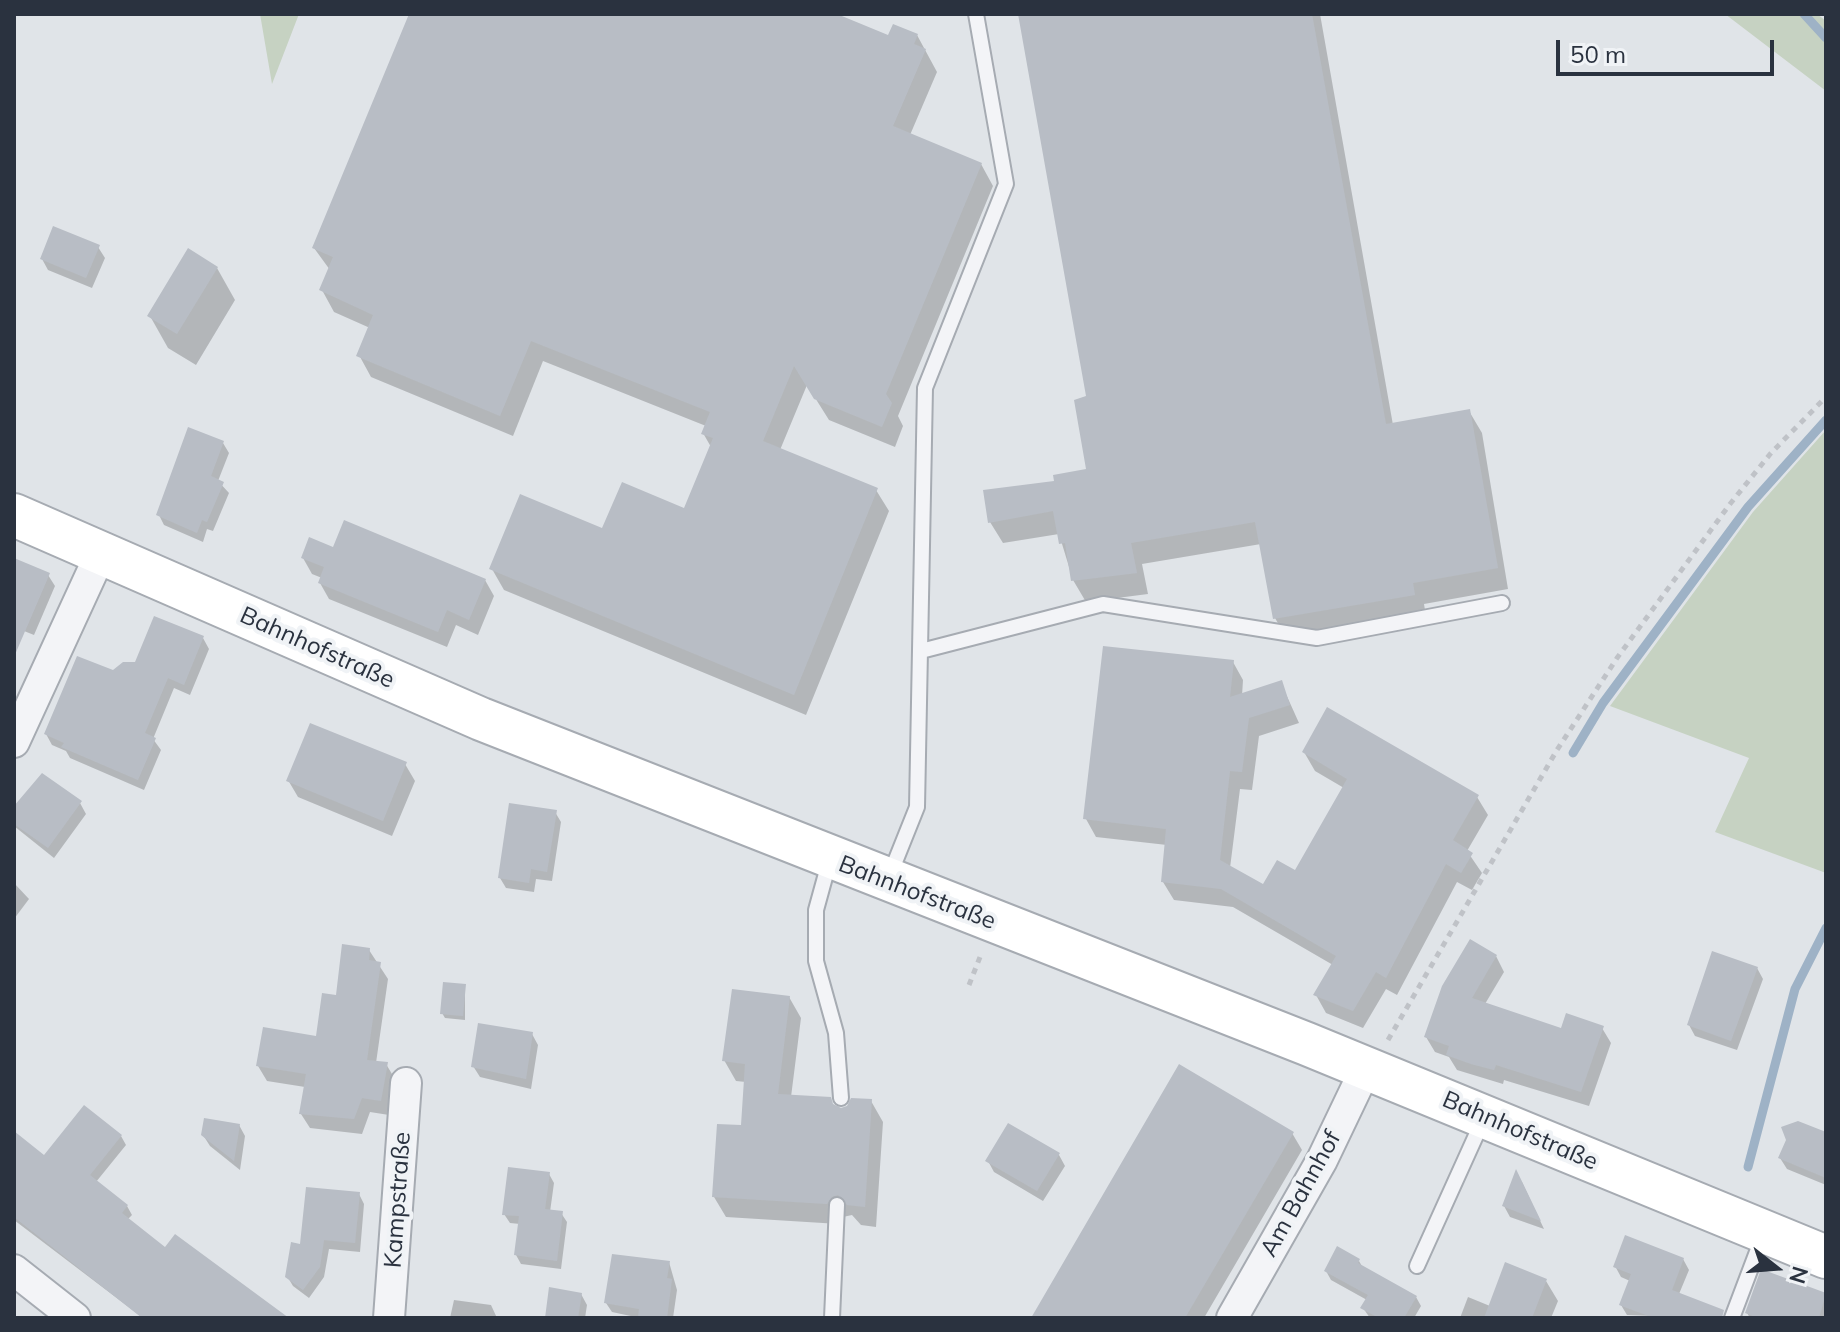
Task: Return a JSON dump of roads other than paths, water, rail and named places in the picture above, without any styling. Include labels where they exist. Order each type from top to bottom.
[{"type":"main road","name":"Bahnhofstraße","points":[[14,515],[481,719],[887,882],[1377,1055],[1484,1116],[1826,1257]]},
{"type":"street","points":[[14,742],[101,553]]},
{"type":"street","name":"Am Bahnhof","points":[[1232,1318],[1322,1160],[1377,1055]]},
{"type":"street","name":"Kampstraße","points":[[389,1318],[406,1083]]},
{"type":"street","points":[[14,1270],[75,1318]]},
{"type":"lane","points":[[887,882],[917,807],[925,388],[1006,184],[976,14]]},
{"type":"lane","points":[[921,651],[1103,604],[1317,638],[1502,603]]},
{"type":"lane","points":[[830,859],[816,910],[816,961],[836,1033],[841,1098]]},
{"type":"lane","points":[[1417,1266],[1484,1116]]},
{"type":"lane","points":[[832,1318],[837,1205]]},
{"type":"lane","points":[[1732,1318],[1765,1232]]},
{"type":"waterway","points":[[1804,14],[1826,38]]},
{"type":"waterway","points":[[1573,753],[1603,703],[1748,507],[1826,420]]},
{"type":"waterway","points":[[1748,1167],[1795,989],[1826,928]]}]
